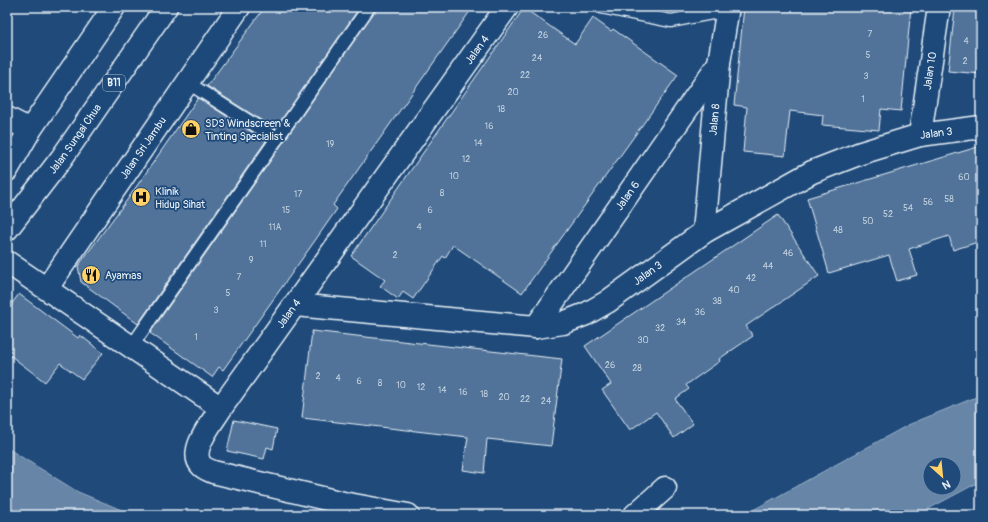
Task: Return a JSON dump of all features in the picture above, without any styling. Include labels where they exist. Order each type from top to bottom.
[{"type":"street","points":[[7,170],[30,130],[114,7]]},
{"type":"street","name":"Jalan Sungai Chua","points":[[7,229],[61,159],[166,7]]},
{"type":"street","name":"Jalan Sri Jambu","points":[[47,288],[240,7]]},
{"type":"street","name":"Jalan 4","points":[[408,515],[343,503],[213,472],[203,467],[198,461],[196,454],[198,444],[221,408],[507,7]]},
{"type":"street","name":"Jalan 10","points":[[920,135],[939,7]]},
{"type":"street","name":"Jalan 8","points":[[704,232],[719,63],[728,9]]},
{"type":"street","name":"Jalan 6","points":[[536,327],[719,63]]},
{"type":"street","points":[[7,118],[30,130]]},
{"type":"street","name":"Jalan 3","points":[[295,305],[536,327],[563,324],[586,314],[607,302],[704,232],[812,172],[861,153],[920,135],[981,127]]},
{"type":"street","points":[[7,262],[221,408]]},
{"type":"street","points":[[636,515],[665,488]]},
{"type":"lane","points":[[132,347],[369,7]]},
{"type":"lane","points":[[601,7],[671,21],[728,9]]},
{"type":"lane","points":[[188,83],[277,139]]},
{"type":"water","points":[[981,395],[981,481],[962,491],[962,456],[922,456],[922,496],[953,496],[917,515],[744,515],[908,425]]},
{"type":"water","points":[[7,448],[78,492],[134,515],[7,515]]},
{"type":"building","points":[[265,7],[360,7],[275,129],[207,86]]},
{"type":"building","points":[[376,7],[473,7],[333,205],[337,209],[314,242],[223,370],[219,367],[212,377],[150,333],[375,11]]},
{"type":"building","points":[[744,7],[911,7],[901,111],[881,109],[879,130],[822,125],[823,115],[790,111],[785,156],[743,152],[747,107],[734,105]]},
{"type":"building","points":[[524,8],[575,44],[593,18],[611,31],[613,29],[678,75],[522,293],[453,245],[445,258],[443,256],[413,299],[403,292],[398,299],[380,286],[385,280],[351,256]]},
{"type":"building","points":[[955,8],[981,11],[981,74],[948,71]]},
{"type":"building","points":[[198,98],[266,141],[138,324],[81,282],[78,266],[127,200]]},
{"type":"building","points":[[981,146],[981,241],[953,250],[949,236],[909,249],[917,275],[897,281],[889,255],[829,273],[807,198]]},
{"type":"building","points":[[778,215],[819,276],[746,326],[753,336],[719,359],[720,361],[686,385],[689,389],[675,399],[693,424],[674,438],[656,412],[630,430],[602,390],[611,384],[585,346]]},
{"type":"building","points":[[19,294],[78,338],[80,335],[103,353],[82,379],[60,363],[45,382],[7,353],[7,310]]},
{"type":"building","points":[[312,331],[562,359],[551,446],[487,439],[484,473],[463,470],[468,437],[302,418]]},
{"type":"building","points":[[234,420],[277,429],[273,449],[267,447],[264,459],[227,451]]},
{"type":"place","name":"SDS Windscreen & Tinting Specialist","points":[[191,129]]},
{"type":"place","name":"Klinik Hidup Sihat","points":[[141,197]]},
{"type":"place","name":"Ayamas","points":[[91,275]]}]
